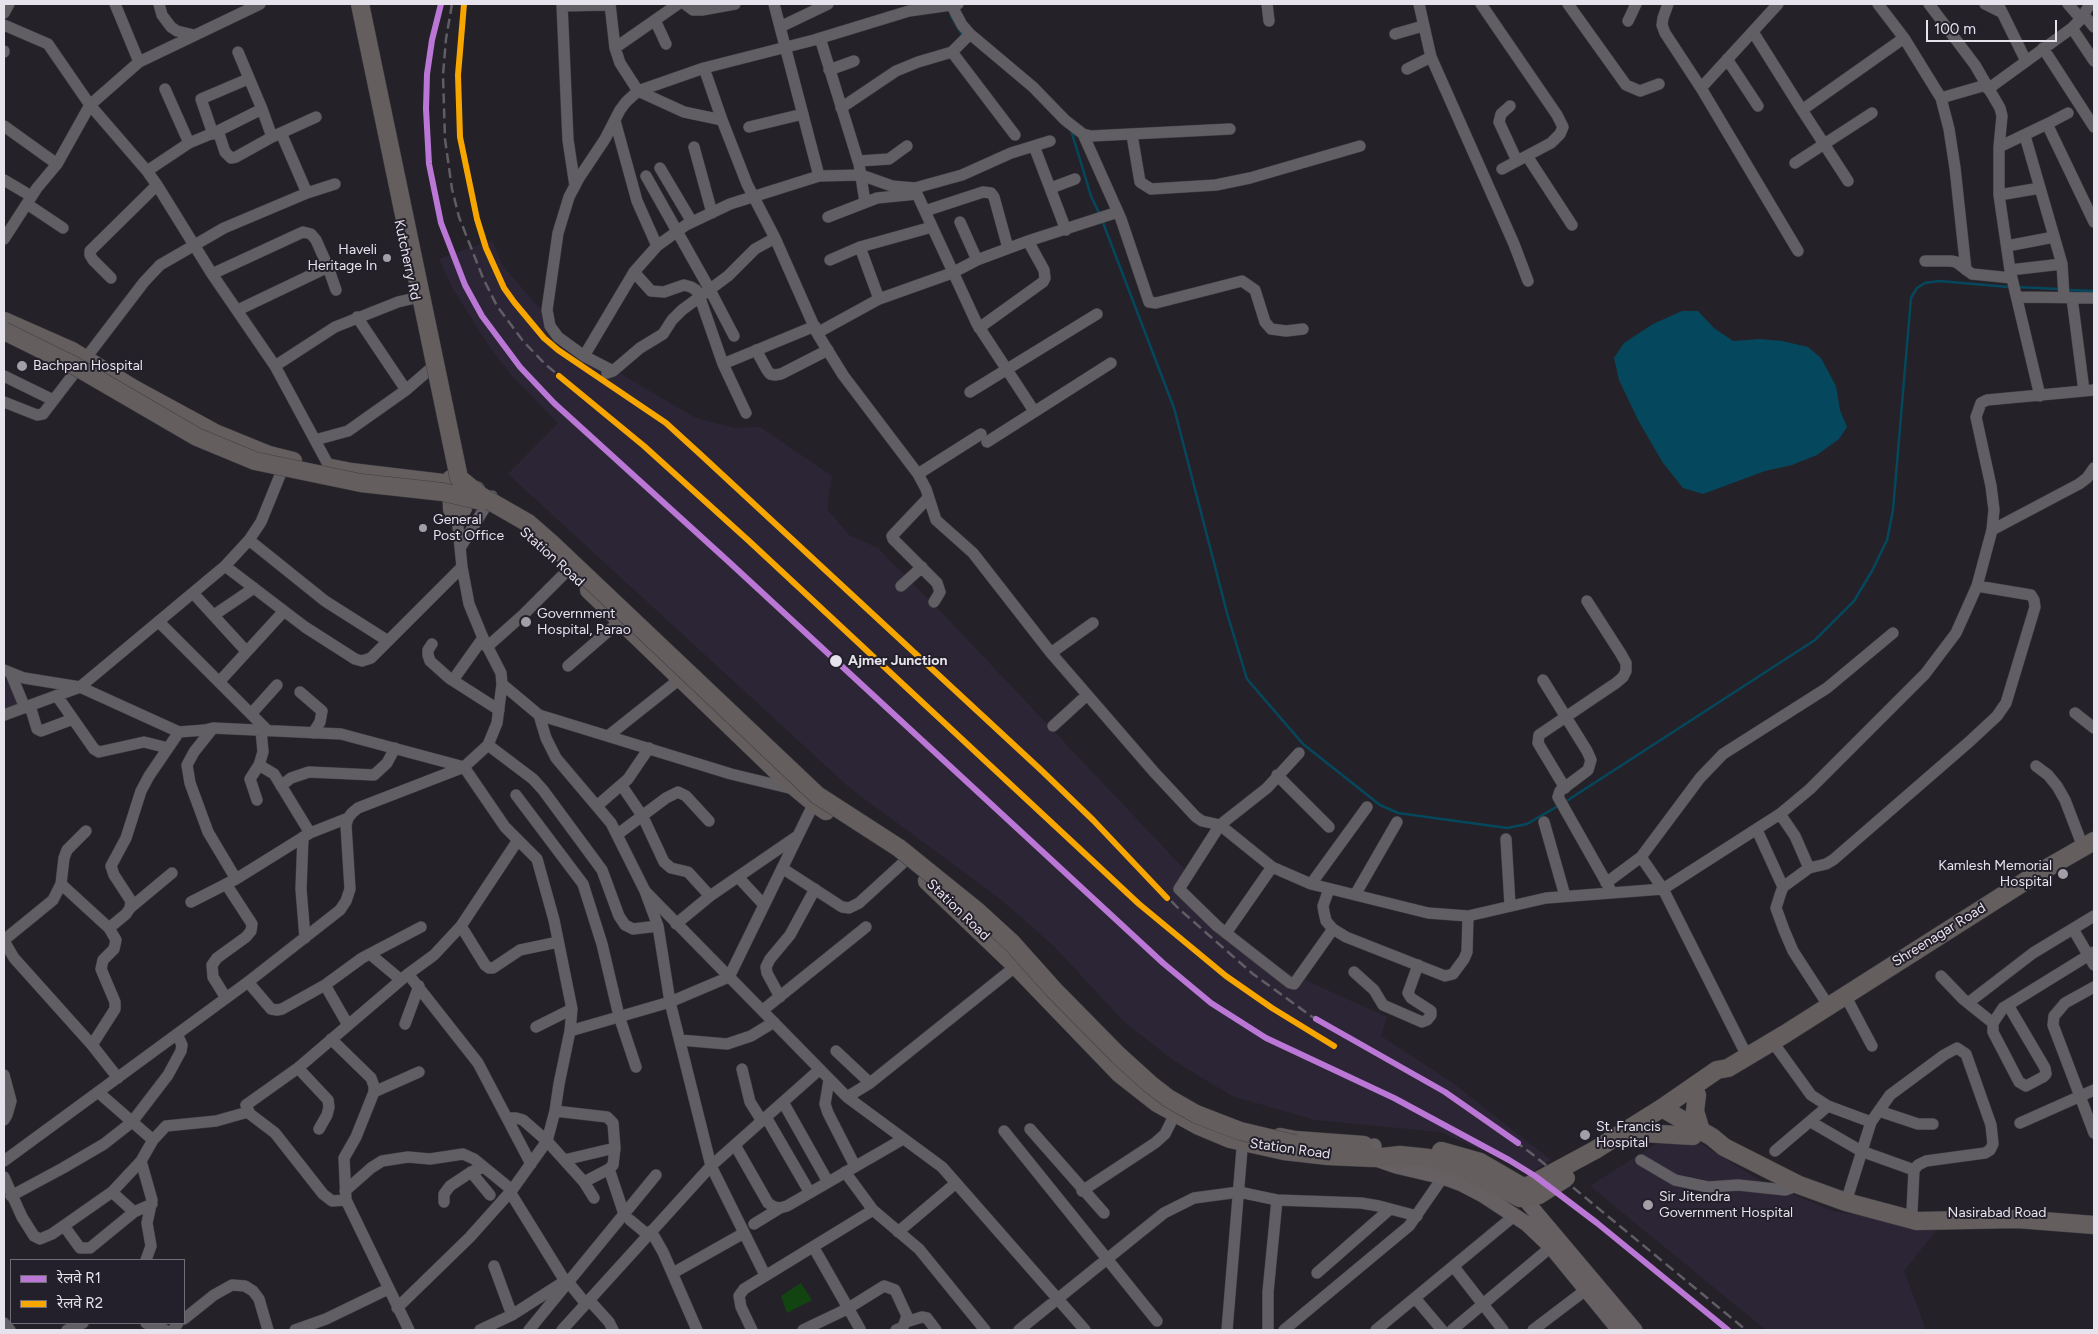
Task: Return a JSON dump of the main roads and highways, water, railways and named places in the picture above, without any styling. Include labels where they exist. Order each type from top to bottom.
[{"type":"highway","name":"Kutcherry Rd","points":[[353,4],[448,458],[460,496]]},
{"type":"highway","points":[[360,4],[392,151],[456,472],[459,478],[460,496]]},
{"type":"highway","points":[[368,4],[450,408],[459,462],[460,496]]},
{"type":"highway","points":[[4,321],[52,341],[81,365]]},
{"type":"highway","points":[[4,326],[64,353],[180,421],[252,454],[329,473],[460,496]]},
{"type":"highway","points":[[4,331],[75,366],[197,437],[255,461],[361,483],[458,494],[492,505],[527,528],[552,550],[814,799],[910,861],[938,884],[1014,956],[1117,1064],[1140,1083],[1179,1110],[1204,1123],[1231,1132],[1311,1148]]},
{"type":"highway","points":[[4,335],[81,365],[134,389],[214,433],[283,466],[356,486],[460,496]]},
{"type":"highway","points":[[283,466],[330,468],[460,496],[528,523],[817,795],[899,848],[977,911],[1012,943],[1118,1056],[1150,1084],[1168,1098],[1196,1114],[1240,1131],[1294,1146]]},
{"type":"highway","name":"Station Road","points":[[460,496],[489,501],[519,511],[575,560],[660,642],[704,681],[798,775],[921,860],[979,908],[1021,948],[1118,1050],[1159,1086],[1200,1111],[1234,1125],[1311,1148]]},
{"type":"highway","name":"Station Road","points":[[489,501],[568,570],[798,790],[814,803],[904,861],[944,895],[1016,966],[1120,1074],[1142,1092],[1175,1114],[1230,1139],[1284,1151],[1311,1148],[1374,1152],[1399,1144],[1424,1147],[1480,1162],[1527,1190]]},
{"type":"highway","name":"Shreenagar Road","points":[[1728,1068],[2036,875],[2089,844]]},
{"type":"highway","points":[[1598,1154],[1662,1114],[1697,1095],[1722,1076],[1728,1068]]},
{"type":"highway","points":[[1527,1190],[1643,1133],[1662,1114],[1716,1070],[1728,1068]]},
{"type":"highway","points":[[1643,1133],[1697,1133],[1695,1111],[1697,1095]]},
{"type":"highway","name":"Nasirabad Road","points":[[1662,1114],[1799,1185],[1846,1202],[1906,1213],[2044,1212],[2094,1219]]},
{"type":"highway","name":"Nasirabad Road","points":[[1906,1213],[1917,1221],[2017,1219],[2094,1224]]},
{"type":"main road","name":"Station Road","points":[[1374,1152],[1396,1166],[1444,1177],[1483,1194],[1527,1224],[1551,1247],[1587,1289],[1618,1330]]},
{"type":"main road","points":[[1527,1190],[1635,1330]]},
{"type":"water","points":[[1682,311],[1698,311],[1714,328],[1733,341],[1760,339],[1782,341],[1808,347],[1821,358],[1836,386],[1840,410],[1847,427],[1839,439],[1817,455],[1792,465],[1765,471],[1703,494],[1683,488],[1663,463],[1638,420],[1619,380],[1614,358],[1624,343],[1653,324]]},
{"type":"waterway","points":[[951,16],[963,36]]},
{"type":"waterway","points":[[1071,130],[1091,196],[1100,215]]},
{"type":"waterway","points":[[1102,220],[1174,408],[1227,613],[1247,679],[1303,744],[1380,805],[1398,813],[1507,828],[1527,824],[1558,806]]},
{"type":"waterway","points":[[1565,802],[1815,640],[1854,601],[1872,571],[1887,540],[1893,510],[1911,298],[1917,288],[1925,283],[1939,281],[2009,287]]},
{"type":"waterway","points":[[2017,287],[2059,289]]},
{"type":"waterway","points":[[2067,290],[2094,291]]},
{"type":"railway","points":[[441,4],[432,40],[427,74],[427,141],[441,223],[465,285],[482,316],[520,367],[554,403],[1163,963],[1211,1003],[1266,1038]]},
{"type":"railway","points":[[452,4],[446,39],[443,75],[445,139],[452,189],[459,217],[483,278],[497,306],[523,341],[545,364],[644,446],[749,541],[1139,904],[1226,976],[1307,1031]]},
{"type":"railway","points":[[464,4],[458,75],[460,137],[477,219],[486,248],[504,288],[544,338],[558,350],[666,423],[1041,770],[1093,820],[1178,908],[1253,974],[1311,1016],[1469,1107],[1536,1157],[1746,1330]]},
{"type":"rail line","name":"R1","points":[[441,4],[432,40],[427,74],[426,109],[429,164],[441,223],[465,285],[482,316],[520,367],[554,403],[1163,963],[1211,1003],[1266,1038],[1394,1098],[1535,1176],[1597,1223],[1728,1330]]},
{"type":"rail line","name":"R2","points":[[464,4],[458,75],[460,137],[477,219],[486,248],[504,288],[514,302],[544,338],[558,350],[666,423],[700,454],[1041,770],[1093,820],[1167,898]]},
{"type":"rail line","name":"R2","points":[[559,376],[644,446],[749,541],[1139,904],[1226,976],[1272,1008],[1334,1046]]},
{"type":"rail line","name":"R1","points":[[1316,1019],[1445,1092],[1518,1143]]},
{"type":"place","name":"Haveli Heritage In","points":[[387,258]]},
{"type":"place","name":"Bachpan Hospital","points":[[22,366]]},
{"type":"place","name":"General Post Office","points":[[423,528]]},
{"type":"place","name":"Government Hospital, Parao","points":[[526,622]]},
{"type":"place","name":"Ajmer Junction","points":[[836,661]]},
{"type":"place","name":"Kamlesh Memorial Hospital","points":[[2063,874]]},
{"type":"place","name":"St. Francis Hospital","points":[[1585,1135]]},
{"type":"place","name":"Sir Jitendra Government Hospital","points":[[1648,1205]]}]
